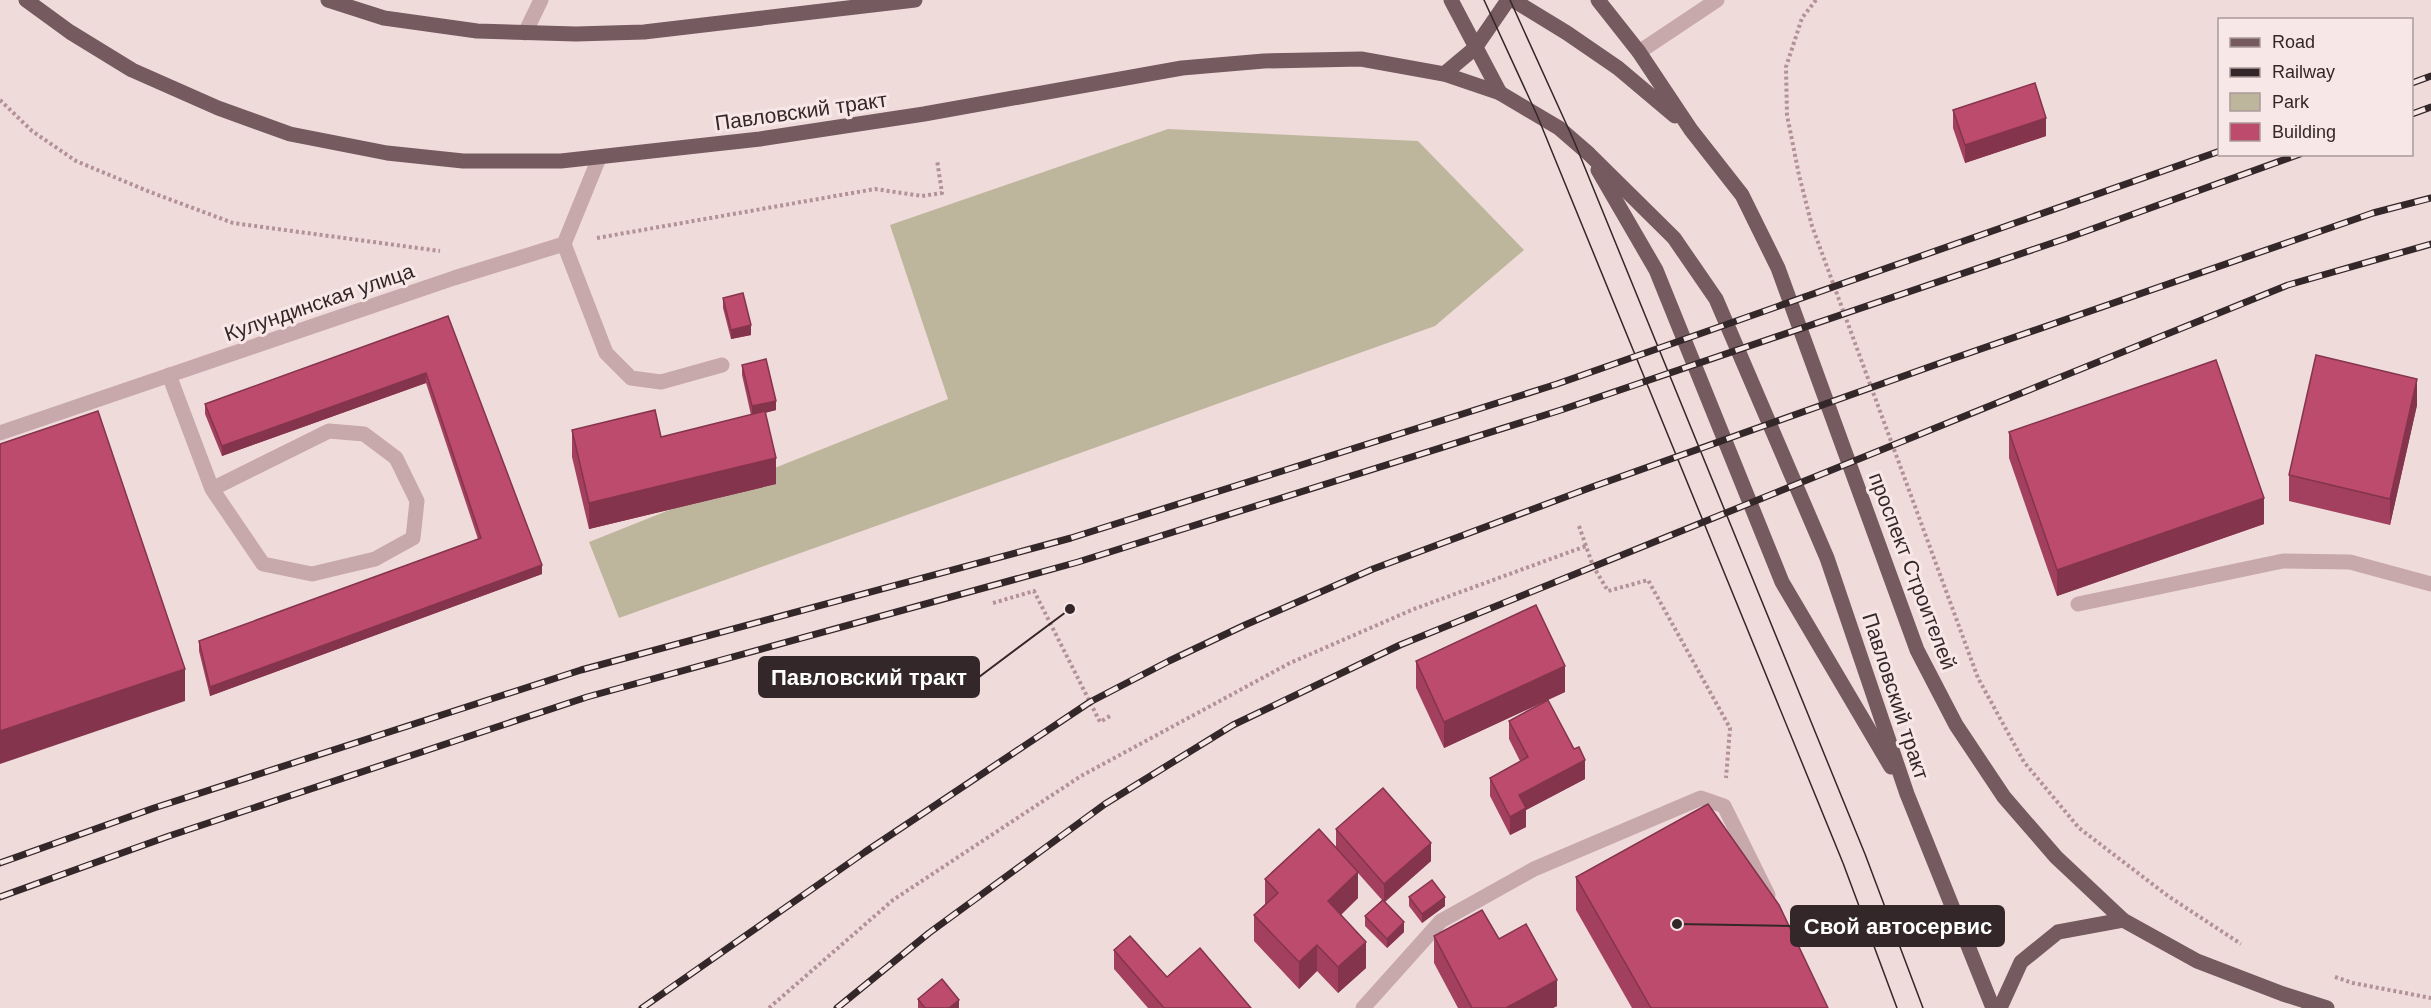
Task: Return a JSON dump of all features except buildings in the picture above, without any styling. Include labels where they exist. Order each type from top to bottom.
[{"type":"main road","name":"Павловский тракт","points":[[26,0],[70,32],[132,70],[218,108],[291,134],[387,153],[463,161],[561,161],[760,139],[924,114],[1182,68],[1264,61],[1361,59],[1444,75],[1500,93],[1559,128],[1589,154],[1674,238],[1716,298],[1827,558],[1907,794]]},
{"type":"main road","points":[[328,0],[384,18],[477,31],[525,33],[644,32],[915,0]]},
{"type":"main road","points":[[1451,0],[1500,93]]},
{"type":"main road","points":[[1444,75],[1475,48],[1510,0],[1567,33],[1618,68],[1691,130]]},
{"type":"main road","points":[[1598,0],[1639,52],[1691,130]]},
{"type":"main road","name":"проспект Строителей","points":[[1691,130],[1742,195],[1778,268],[1917,650],[1956,725],[2004,797],[2056,857],[2123,920],[2197,961],[2327,1008]]},
{"type":"main road","name":"Павловский тракт","points":[[1589,154],[1656,270],[1782,582],[1907,794]]},
{"type":"main road","points":[[1907,794],[1993,1008]]},
{"type":"main road","points":[[2000,1008],[2021,962],[2058,932],[2123,920]]},
{"type":"street","points":[[525,33],[541,0]]},
{"type":"street","points":[[1639,52],[1717,0]]},
{"type":"street","points":[[599,158],[564,244],[606,353],[631,378],[661,382],[722,365]]},
{"type":"street","name":"Кулундинская улица","points":[[0,432],[454,278],[564,244]]},
{"type":"street","points":[[169,375],[212,489],[263,564],[312,574],[375,559],[412,538],[417,501],[396,458],[364,434],[329,431],[212,489]]},
{"type":"street","points":[[2078,604],[2283,561],[2350,562],[2431,584]]},
{"type":"street","points":[[1362,1008],[1441,921],[1534,869],[1701,798],[1724,806],[1776,912]]},
{"type":"path","points":[[1816,0],[1802,18],[1786,67],[1788,115],[1799,175],[1812,226],[1978,678],[2024,762],[2079,828],[2168,896],[2249,950]]},
{"type":"path","points":[[0,100],[32,131],[76,161],[233,223],[449,252]]},
{"type":"path","points":[[564,244],[875,189],[922,196],[942,193],[937,160]]},
{"type":"path","points":[[1579,526],[1593,566],[1608,591],[1648,580],[1731,728],[1724,806]]},
{"type":"path","points":[[769,1008],[893,900],[1081,776],[1290,663],[1414,609],[1586,546]]},
{"type":"path","points":[[993,603],[1034,591],[1100,722],[1110,716]]},
{"type":"path","points":[[2332,976],[2353,983],[2431,998]]},
{"type":"green space","points":[[1168,129],[1418,141],[1524,250],[1435,326],[619,618],[589,542],[948,399],[890,225]]},
{"type":"tram line","points":[[1484,0],[1537,115],[1843,863],[1897,1008]]},
{"type":"tram line","points":[[1510,0],[1574,141],[1865,854],[1923,1008]]},
{"type":"railway","points":[[2413,83],[2431,76]]},
{"type":"railway","points":[[2413,114],[2431,107]]},
{"type":"railway","points":[[0,863],[154,808],[581,670],[1071,538],[1557,384],[2218,152]]},
{"type":"railway","points":[[0,897],[169,836],[587,697],[1078,562],[1561,410],[2070,237],[2294,156]]},
{"type":"railway","points":[[642,1008],[865,852],[1090,702],[1245,625],[1373,569],[1592,487],[2373,213],[2431,198]]},
{"type":"railway","points":[[837,1008],[929,933],[1105,804],[1233,725],[1400,645],[2288,285],[2431,244]]},
{"type":"place","name":"Павловский тракт","points":[[1070,609]]},
{"type":"place","name":"Свой автосервис","points":[[1677,924]]}]
